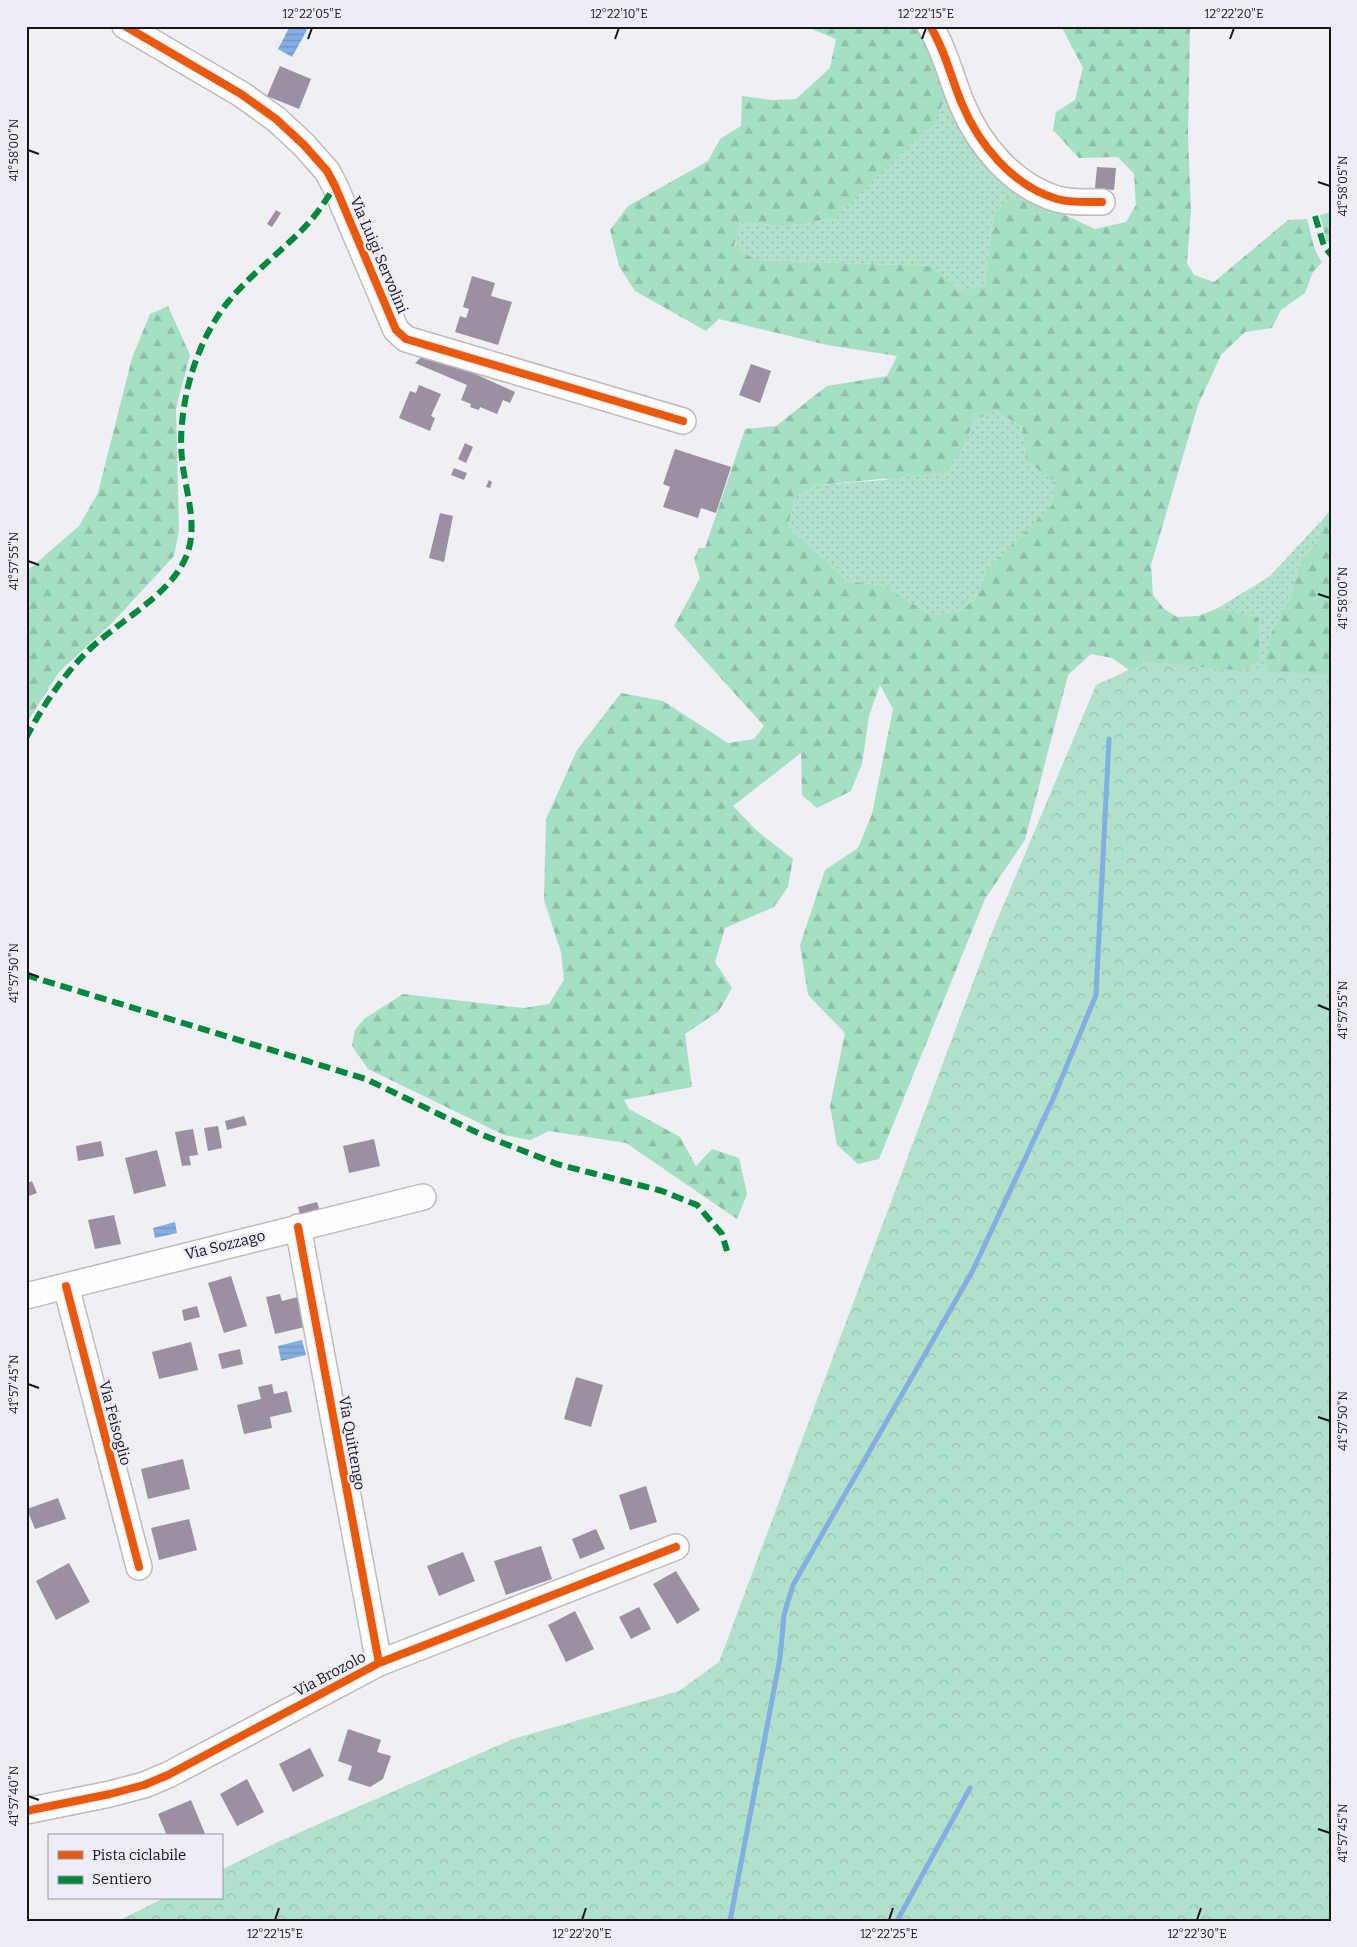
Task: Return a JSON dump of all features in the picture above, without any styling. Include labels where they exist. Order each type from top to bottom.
[{"type":"street","name":"Via Luigi Servolini","points":[[125,26],[241,94],[276,119],[304,145],[327,171],[396,330],[406,339],[683,421]]},
{"type":"street","points":[[930,26],[943,49],[962,104],[972,126],[990,153],[1025,184],[1041,192],[1072,202],[1102,202]]},
{"type":"street","name":"Via Sozzago","points":[[26,1296],[424,1196]]},
{"type":"street","name":"Via Quittengo","points":[[298,1227],[379,1663]]},
{"type":"street","name":"Via Feisoglio","points":[[66,1286],[139,1567]]},
{"type":"street","name":"Via Brozolo","points":[[26,1812],[110,1794],[152,1781],[379,1663],[676,1546]]},
{"type":"green space","points":[[804,26],[923,26],[948,92],[934,122],[834,218],[781,226],[741,222],[734,246],[756,260],[932,266],[961,290],[985,286],[993,217],[1008,199],[1041,204],[1095,229],[1126,222],[1136,205],[1134,174],[1118,157],[1079,158],[1053,130],[1056,112],[1075,100],[1083,68],[1061,26],[1190,26],[1188,136],[1191,211],[1187,263],[1194,275],[1214,282],[1288,220],[1307,219],[1314,247],[1322,262],[1313,272],[1305,293],[1281,310],[1272,328],[1245,332],[1221,355],[1198,405],[1151,565],[1153,595],[1164,609],[1177,617],[1198,616],[1216,609],[1259,618],[1259,661],[1234,674],[1139,677],[1112,658],[1091,654],[1068,675],[1025,840],[985,899],[879,1159],[858,1164],[837,1145],[830,1106],[845,1033],[808,995],[800,945],[825,870],[858,848],[872,814],[893,709],[880,685],[869,716],[862,764],[851,791],[817,808],[802,795],[801,753],[733,806],[757,831],[793,859],[788,887],[774,907],[725,928],[715,962],[732,988],[719,1011],[685,1034],[692,1087],[624,1100],[629,1109],[680,1137],[696,1166],[712,1149],[739,1158],[747,1194],[737,1219],[626,1143],[549,1131],[530,1140],[504,1135],[368,1069],[352,1046],[355,1030],[364,1019],[403,994],[524,1008],[549,1004],[564,980],[561,952],[544,900],[546,819],[577,750],[621,693],[663,701],[728,743],[754,739],[764,726],[674,626],[700,578],[694,559],[699,548],[705,548],[745,429],[776,426],[827,386],[887,376],[897,356],[827,345],[719,319],[706,331],[635,291],[619,266],[610,230],[628,206],[708,161],[720,139],[741,126],[742,96],[772,100],[796,99],[830,68],[836,39]],"holes":[[[994,411],[1022,426],[1026,461],[1054,481],[1052,505],[988,568],[975,599],[959,612],[932,615],[881,585],[847,581],[788,526],[795,497],[818,485],[943,473],[960,454],[974,421]]]},
{"type":"green space","points":[[948,92],[1041,204],[993,217],[985,286],[961,290],[932,266],[756,260],[734,246],[741,222],[781,226]]},
{"type":"green space","points":[[1331,212],[1331,246],[1326,240],[1320,215]]},
{"type":"green space","points":[[168,306],[190,355],[176,408],[179,530],[174,556],[113,622],[59,672],[26,724],[26,572],[79,526],[98,493],[132,358],[150,314]]},
{"type":"green space","points":[[994,411],[1022,426],[1026,461],[1054,481],[1052,505],[988,568],[975,599],[959,612],[932,615],[881,585],[847,581],[788,526],[795,497],[818,485],[885,480],[960,454],[974,421]]},
{"type":"green space","points":[[1331,510],[1331,930],[1273,683],[1264,664],[1274,627],[1291,597],[1301,559],[1318,542],[1322,520]]},
{"type":"green space","points":[[1322,520],[1318,542],[1301,559],[1291,598],[1274,627],[1271,677],[1234,674],[1216,609],[1269,577]]},
{"type":"green space","points":[[1148,661],[1219,669],[1331,674],[1331,1921],[118,1921],[160,1900],[222,1900],[222,1870],[280,1841],[513,1739],[679,1691],[719,1662],[990,937],[1096,685]]},
{"type":"water","points":[[290,26],[300,26],[307,30],[292,57],[278,49]]},
{"type":"water","points":[[175,1222],[177,1233],[155,1238],[153,1228]]},
{"type":"water","points":[[302,1340],[306,1355],[281,1361],[278,1346]]},
{"type":"building","points":[[280,66],[311,79],[299,109],[267,96]]},
{"type":"building","points":[[1097,167],[1116,168],[1114,190],[1095,188]]},
{"type":"building","points":[[276,210],[281,213],[272,227],[267,224]]},
{"type":"building","points":[[472,276],[495,283],[491,296],[512,302],[498,345],[455,332],[460,316],[466,318],[469,309],[463,307]]},
{"type":"building","points":[[427,352],[515,392],[510,403],[503,400],[497,414],[480,407],[479,410],[470,407],[471,404],[461,400],[467,385],[415,363]]},
{"type":"building","points":[[751,364],[771,371],[760,403],[739,395]]},
{"type":"building","points":[[419,385],[441,394],[431,416],[435,418],[430,431],[399,418],[410,391],[416,393]]},
{"type":"building","points":[[465,443],[473,447],[466,463],[458,459]]},
{"type":"building","points":[[675,449],[731,467],[716,513],[701,508],[698,518],[663,507],[670,487],[663,484]]},
{"type":"building","points":[[454,468],[467,473],[464,480],[451,475]]},
{"type":"building","points":[[489,480],[492,482],[490,488],[486,487]]},
{"type":"building","points":[[440,513],[453,516],[444,562],[429,558]]},
{"type":"building","points":[[244,1116],[247,1125],[227,1130],[225,1121]]},
{"type":"building","points":[[218,1126],[222,1148],[208,1151],[204,1128]]},
{"type":"building","points":[[193,1129],[198,1155],[189,1156],[191,1165],[182,1166],[175,1132]]},
{"type":"building","points":[[374,1139],[380,1166],[349,1173],[343,1146]]},
{"type":"building","points":[[101,1141],[104,1156],[78,1161],[76,1146]]},
{"type":"building","points":[[157,1150],[166,1186],[134,1194],[125,1158]]},
{"type":"building","points":[[32,1181],[37,1193],[26,1197],[26,1184]]},
{"type":"building","points":[[317,1202],[321,1214],[301,1219],[298,1207]]},
{"type":"building","points":[[114,1215],[121,1244],[95,1249],[88,1220]]},
{"type":"building","points":[[231,1276],[247,1326],[224,1333],[208,1283]]},
{"type":"building","points":[[280,1294],[282,1301],[298,1297],[305,1327],[275,1334],[266,1297]]},
{"type":"building","points":[[197,1306],[200,1317],[184,1321],[182,1310]]},
{"type":"building","points":[[191,1342],[198,1370],[159,1379],[152,1352]]},
{"type":"building","points":[[240,1349],[243,1364],[222,1369],[218,1354]]},
{"type":"building","points":[[576,1377],[603,1385],[591,1427],[564,1419]]},
{"type":"building","points":[[272,1384],[274,1394],[287,1391],[292,1412],[270,1417],[272,1428],[244,1434],[237,1405],[261,1399],[258,1387]]},
{"type":"building","points":[[183,1459],[190,1489],[148,1499],[141,1469]]},
{"type":"building","points":[[646,1486],[657,1522],[630,1530],[619,1495]]},
{"type":"building","points":[[58,1498],[66,1519],[35,1529],[27,1509]]},
{"type":"building","points":[[189,1519],[197,1550],[159,1560],[151,1528]]},
{"type":"building","points":[[596,1529],[605,1549],[580,1559],[572,1539]]},
{"type":"building","points":[[541,1546],[552,1579],[506,1595],[494,1561]]},
{"type":"building","points":[[463,1552],[475,1581],[439,1596],[427,1566]]},
{"type":"building","points":[[69,1563],[90,1602],[56,1620],[36,1581]]},
{"type":"building","points":[[676,1571],[700,1610],[677,1624],[653,1584]]},
{"type":"building","points":[[639,1607],[651,1629],[631,1639],[619,1617]]},
{"type":"building","points":[[575,1611],[594,1649],[566,1662],[548,1625]]},
{"type":"building","points":[[348,1729],[381,1740],[377,1752],[391,1756],[383,1779],[370,1787],[348,1780],[352,1766],[338,1761]]},
{"type":"building","points":[[310,1748],[324,1776],[293,1792],[279,1764]]},
{"type":"building","points":[[247,1779],[264,1812],[237,1826],[220,1794]]},
{"type":"building","points":[[191,1800],[205,1834],[166,1834],[158,1814]]},
{"type":"waterway","points":[[730,1921],[780,1658],[784,1615],[793,1585],[972,1272],[1053,1099],[1096,995],[1109,739]]},
{"type":"waterway","points":[[897,1921],[970,1788]]},
{"type":"marked path","points":[[26,738],[51,695],[66,675],[94,645],[153,599],[177,573],[185,559],[191,535],[191,522],[181,449],[182,426],[187,393],[199,353],[211,327],[228,302],[245,283],[306,226],[335,186]]},
{"type":"marked path","points":[[1315,216],[1324,246],[1331,255]]},
{"type":"marked path","points":[[26,975],[366,1079],[480,1134],[557,1164],[662,1191],[697,1205],[722,1234],[727,1251]]},
{"type":"cycle path","points":[[125,26],[241,94],[276,119],[304,145],[327,171],[335,186],[396,330],[406,339],[683,421]]},
{"type":"cycle path","points":[[930,26],[948,64],[969,119],[988,149],[999,162],[1012,174],[1041,193],[1068,201],[1102,202]]},
{"type":"cycle path","points":[[298,1227],[379,1663]]},
{"type":"cycle path","points":[[66,1286],[139,1567]]},
{"type":"cycle path","points":[[26,1811],[144,1785],[168,1775],[379,1663],[676,1547]]}]
